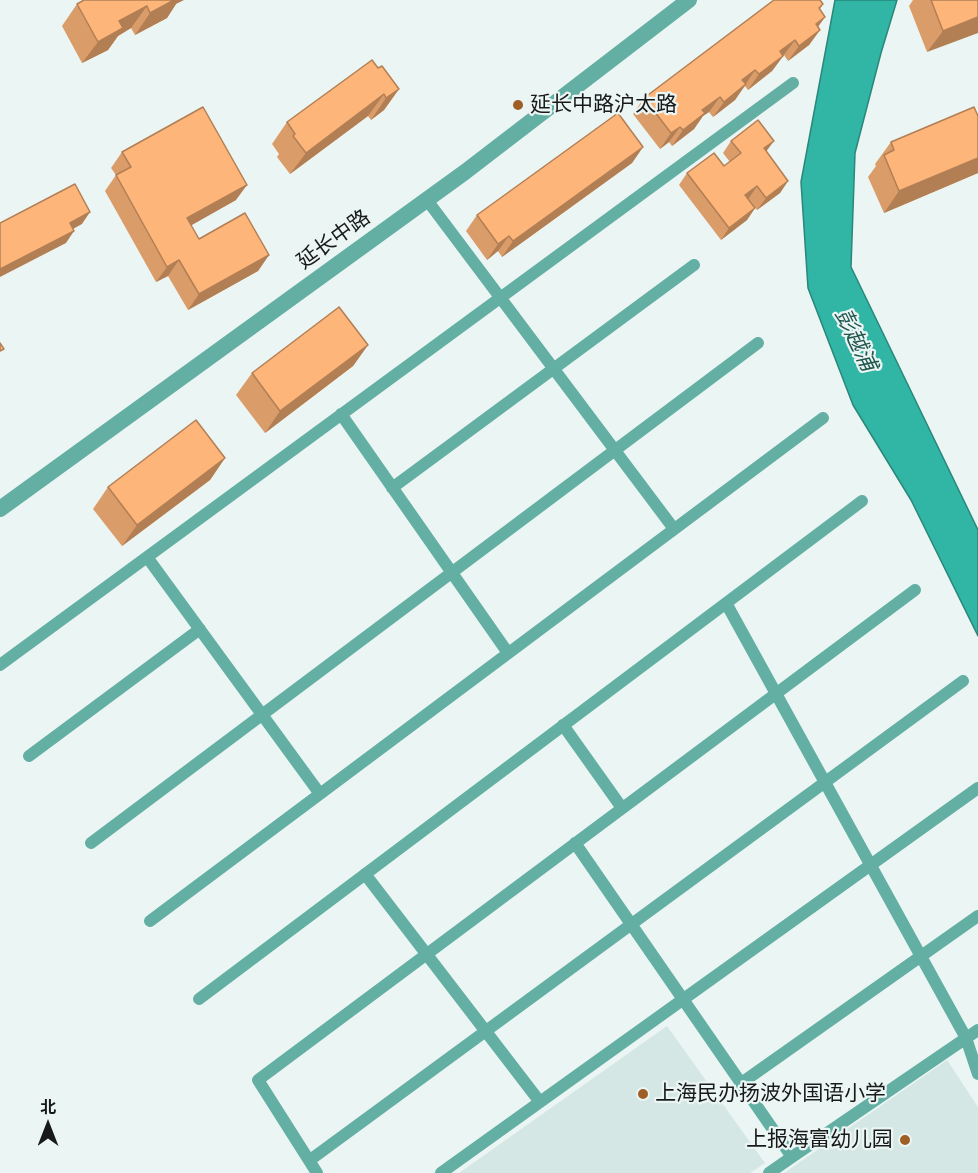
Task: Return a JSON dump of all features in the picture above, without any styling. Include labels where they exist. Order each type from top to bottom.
[{"type":"street","name":"延长中路","points":[[0,509],[427,200],[689,0]]},
{"type":"lane","points":[[0,665],[793,83]]},
{"type":"lane","points":[[427,200],[674,529]]},
{"type":"lane","points":[[392,488],[694,265]]},
{"type":"lane","points":[[91,843],[758,343]]},
{"type":"lane","points":[[341,414],[508,653]]},
{"type":"lane","points":[[150,921],[823,418]]},
{"type":"lane","points":[[199,999],[862,501]]},
{"type":"lane","points":[[147,557],[320,794]]},
{"type":"lane","points":[[317,1173],[258,1080],[915,590]]},
{"type":"lane","points":[[726,603],[966,1038],[978,1074]]},
{"type":"lane","points":[[29,756],[200,629]]},
{"type":"lane","points":[[310,1160],[963,681]]},
{"type":"lane","points":[[563,725],[622,808]]},
{"type":"lane","points":[[441,1173],[978,788]]},
{"type":"lane","points":[[575,843],[792,1157]]},
{"type":"lane","points":[[365,874],[540,1102]]},
{"type":"lane","points":[[740,1083],[978,916]]},
{"type":"lane","points":[[769,1173],[978,1030]]},
{"type":"shaded area","name":"上海民办扬波外国语小学","points":[[667,1026],[765,1163],[750,1173],[459,1173]]},
{"type":"shaded area","name":"上报海富幼儿园","points":[[947,1060],[978,1107],[978,1173],[784,1173]]},
{"type":"water","name":"彭越浦","points":[[835,0],[897,0],[855,153],[851,267],[978,530],[978,636],[911,500],[853,405],[808,288],[801,182]]},
{"type":"building","points":[[84,0],[174,0],[150,13],[147,6],[119,21],[123,28],[98,42],[77,4]]},
{"type":"building","points":[[774,0],[820,0],[823,4],[819,8],[825,17],[816,24],[820,30],[799,46],[795,40],[780,51],[783,56],[759,74],[755,70],[742,80],[746,84],[724,102],[720,97],[702,110],[705,113],[683,130],[680,127],[671,133],[644,98]]},
{"type":"building","points":[[931,0],[978,0],[978,17],[943,31]]},
{"type":"building","points":[[372,60],[378,68],[382,66],[399,89],[386,98],[384,94],[306,153],[293,136],[295,134],[287,122]]},
{"type":"building","points":[[203,107],[247,185],[187,218],[199,239],[245,213],[269,255],[199,294],[179,260],[167,267],[116,175],[131,167],[122,152]]},
{"type":"building","points":[[974,107],[978,116],[978,158],[899,191],[884,155],[894,150],[891,142]]},
{"type":"building","points":[[618,113],[643,147],[513,241],[509,236],[498,244],[477,215]]},
{"type":"building","points":[[758,120],[774,141],[764,148],[788,181],[766,198],[757,186],[745,195],[755,208],[729,228],[687,173],[714,153],[724,166],[741,153],[731,141]]},
{"type":"building","points":[[75,184],[90,212],[70,223],[74,231],[0,269],[0,223]]},
{"type":"building","points":[[339,307],[368,345],[280,411],[252,373]]},
{"type":"building","points":[[196,420],[225,458],[137,525],[108,487]]},
{"type":"place","name":"延长中路沪太路","points":[[518,105]]},
{"type":"place","name":"上海民办扬波外国语小学","points":[[643,1094]]},
{"type":"place","name":"上报海富幼儿园","points":[[905,1140]]}]
